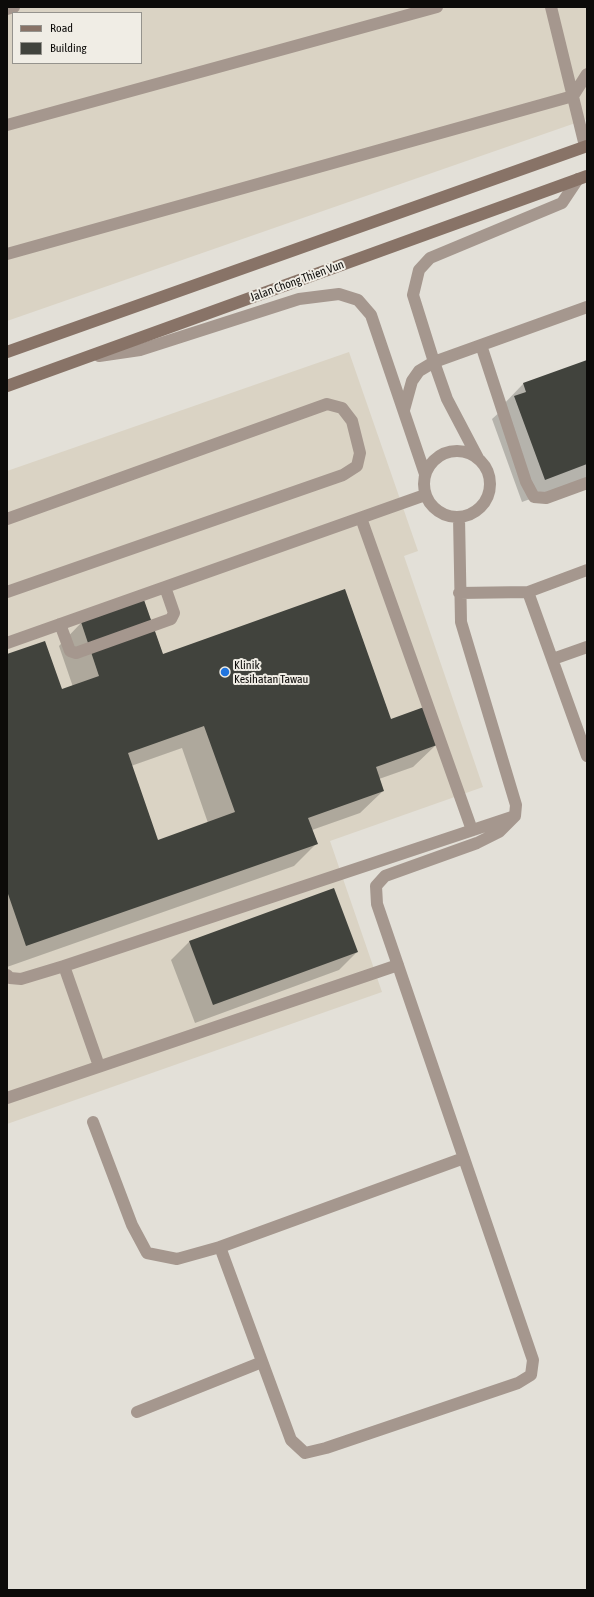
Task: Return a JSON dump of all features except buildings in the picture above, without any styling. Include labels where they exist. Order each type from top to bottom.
[{"type":"main road","points":[[7,352],[586,146]]},
{"type":"main road","name":"Jalan Chong Thien Vun","points":[[7,386],[583,178]]},
{"type":"street","points":[[7,9],[14,7]]},
{"type":"street","points":[[7,125],[437,7]]},
{"type":"street","points":[[551,7],[586,146]]},
{"type":"street","points":[[7,254],[574,96],[587,74]]},
{"type":"street","points":[[87,357],[140,350],[299,299],[339,294],[358,300],[371,315],[404,411],[425,474],[425,495],[438,512],[459,518],[470,515],[480,509],[487,499],[490,488],[490,477],[486,466],[478,458],[447,399],[434,362],[413,295],[419,270],[430,258],[562,203],[583,178]]},
{"type":"street","points":[[404,411],[412,382],[419,371],[434,362],[587,307]]},
{"type":"street","points":[[481,345],[526,482],[534,497],[546,498],[587,483]]},
{"type":"street","points":[[7,519],[327,404],[342,408],[352,421],[360,453],[357,466],[343,475],[7,592]]},
{"type":"street","points":[[425,474],[430,465],[438,457],[447,452],[458,451],[468,453],[478,458]]},
{"type":"street","points":[[7,643],[425,495]]},
{"type":"street","points":[[361,518],[472,830]]},
{"type":"street","points":[[220,1247],[291,1440],[305,1453],[326,1448],[518,1383],[531,1375],[533,1360],[377,904],[376,886],[385,876],[483,840],[499,832],[515,816],[516,805],[461,622],[459,593],[459,518]]},
{"type":"street","points":[[459,593],[528,592],[587,570]]},
{"type":"street","points":[[60,624],[70,651],[76,653],[171,619],[174,613],[165,587]]},
{"type":"street","points":[[528,592],[553,659],[581,721],[587,756]]},
{"type":"street","points":[[553,659],[587,647]]},
{"type":"street","points":[[7,975],[10,978],[21,979],[64,966],[515,816]]},
{"type":"street","points":[[7,1098],[398,964]]},
{"type":"street","points":[[64,966],[99,1066]]},
{"type":"street","points":[[93,1122],[132,1225],[147,1253],[177,1259],[220,1247],[464,1158]]},
{"type":"street","points":[[137,1412],[262,1362]]},
{"type":"shaded area","points":[[7,7],[587,7],[587,119],[7,321]]},
{"type":"shaded area","name":"Klinik Kesihatan Tawau","points":[[349,352],[418,551],[404,556],[483,787],[330,841],[382,992],[7,1124],[7,471]]},
{"type":"place","name":"Klinik Kesihatan Tawau","points":[[225,672]]}]
